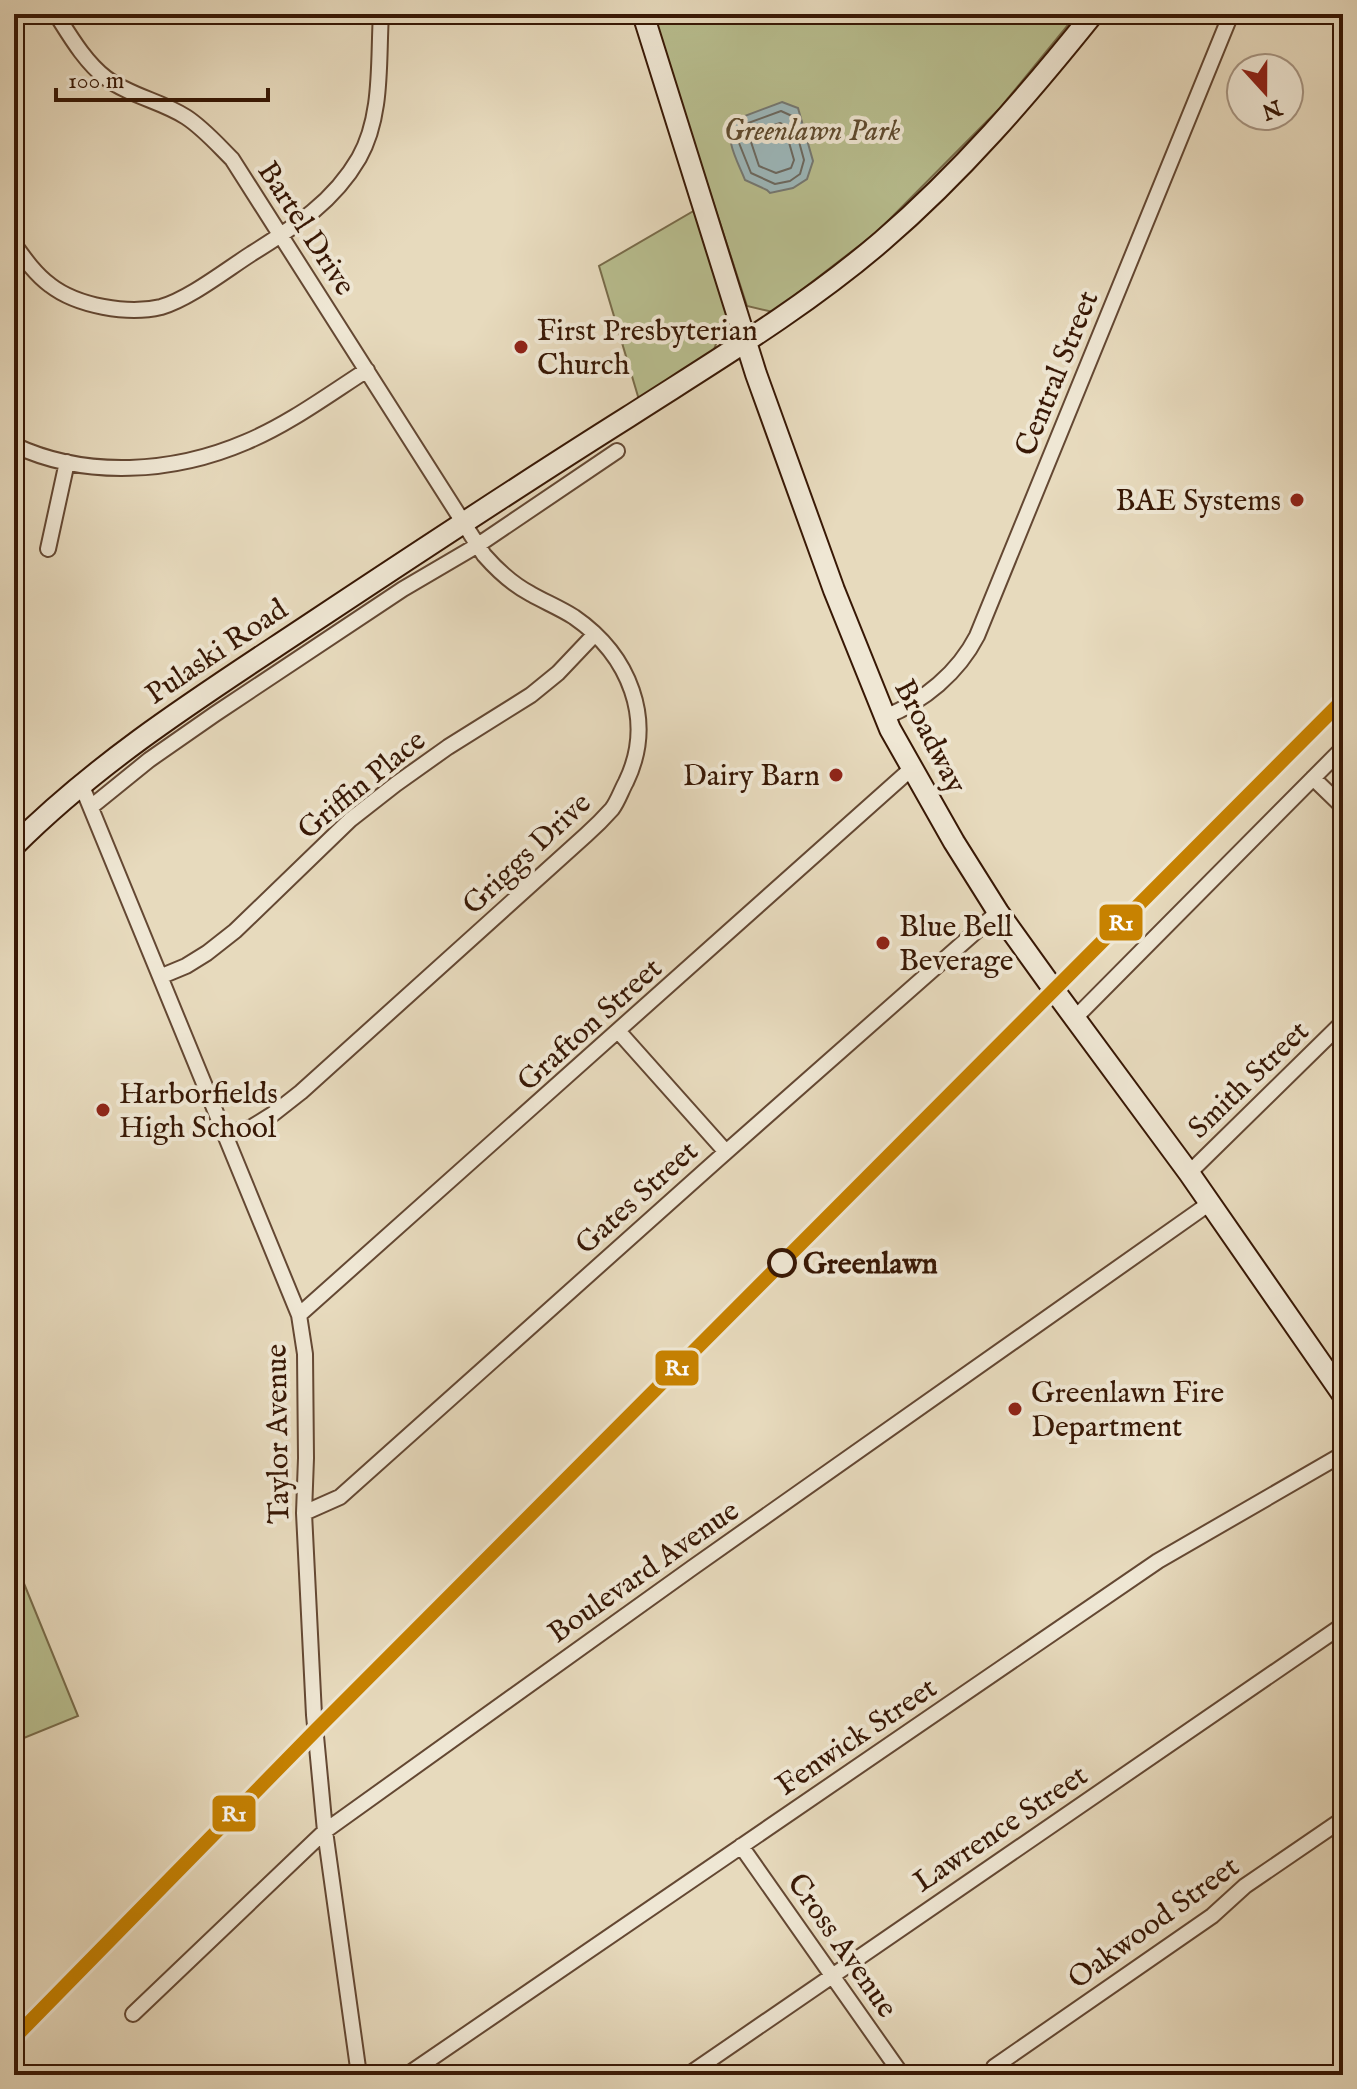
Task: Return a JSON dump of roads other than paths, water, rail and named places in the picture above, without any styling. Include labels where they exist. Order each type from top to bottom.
[{"type":"main road","name":"Broadway","points":[[643,14],[745,342],[834,590],[885,717],[911,769],[998,912],[1189,1173],[1343,1395]]},
{"type":"main road","name":"Pulaski Road","points":[[16,841],[81,784],[146,734],[463,522],[745,342],[846,271],[935,193],[1004,121],[1093,14]]},
{"type":"street","name":"Bartel Drive","points":[[56,14],[90,63],[106,78],[129,92],[185,116],[232,159],[463,522]]},
{"type":"street","points":[[14,244],[50,286],[83,302],[113,309],[139,309],[162,307],[185,296],[280,236],[327,201],[350,172],[368,138],[374,115],[381,14]]},
{"type":"street","name":"Central Street","points":[[885,717],[933,689],[968,654],[977,636],[1231,14]]},
{"type":"street","points":[[14,445],[67,462],[105,468],[144,468],[185,462],[248,442],[367,370]]},
{"type":"street","points":[[91,807],[149,760],[215,714],[403,589],[478,545],[617,451]]},
{"type":"street","points":[[48,549],[67,462]]},
{"type":"street","name":"Griggs Drive","points":[[225,1134],[252,1127],[301,1092],[586,835],[613,807],[633,767],[640,731],[634,692],[619,662],[595,634],[557,606],[511,582],[496,568],[463,522]]},
{"type":"street","name":"Griffin Place","points":[[162,976],[186,966],[235,931],[350,820],[448,747],[531,695],[558,673],[595,634]]},
{"type":"street","points":[[1075,1018],[1343,748]]},
{"type":"street","name":"Grafton Street","points":[[299,1315],[911,769]]},
{"type":"street","points":[[1313,778],[1343,807]]},
{"type":"street","name":"Taylor Avenue","points":[[81,784],[299,1315],[305,1354],[304,1513],[314,1715],[325,1831],[359,2075]]},
{"type":"street","name":"Gates Street","points":[[304,1513],[340,1497],[998,912]]},
{"type":"street","name":"Smith Street","points":[[1189,1173],[1343,1022]]},
{"type":"street","points":[[619,1032],[726,1152]]},
{"type":"street","name":"Boulevard Avenue","points":[[133,2014],[325,1831],[1210,1203]]},
{"type":"street","name":"Fenwick Street","points":[[407,2075],[1158,1561],[1343,1454]]},
{"type":"street","name":"Lawrence Street","points":[[688,2075],[1343,1625]]},
{"type":"street","name":"Oakwood Street","points":[[994,2067],[1212,1916],[1245,1886],[1343,1819]]},
{"type":"street","name":"Cross Avenue","points":[[741,1846],[902,2075]]},
{"type":"water","points":[[782,102],[798,108],[813,161],[807,179],[793,188],[770,193],[745,180],[730,134],[734,120]]},
{"type":"place","name":"First Presbyterian Church","points":[[521,347]]},
{"type":"place","name":"BAE Systems","points":[[1297,500]]},
{"type":"place","name":"Dairy Barn","points":[[836,775]]},
{"type":"place","name":"Blue Bell Beverage","points":[[883,943]]},
{"type":"place","name":"Harborfields High School","points":[[103,1110]]},
{"type":"place","name":"Greenlawn","points":[[782,1263]]},
{"type":"place","name":"Greenlawn Fire Department","points":[[1015,1409]]},
{"type":"park label","name":"Greenlawn Park","points":[[812,130]]}]
